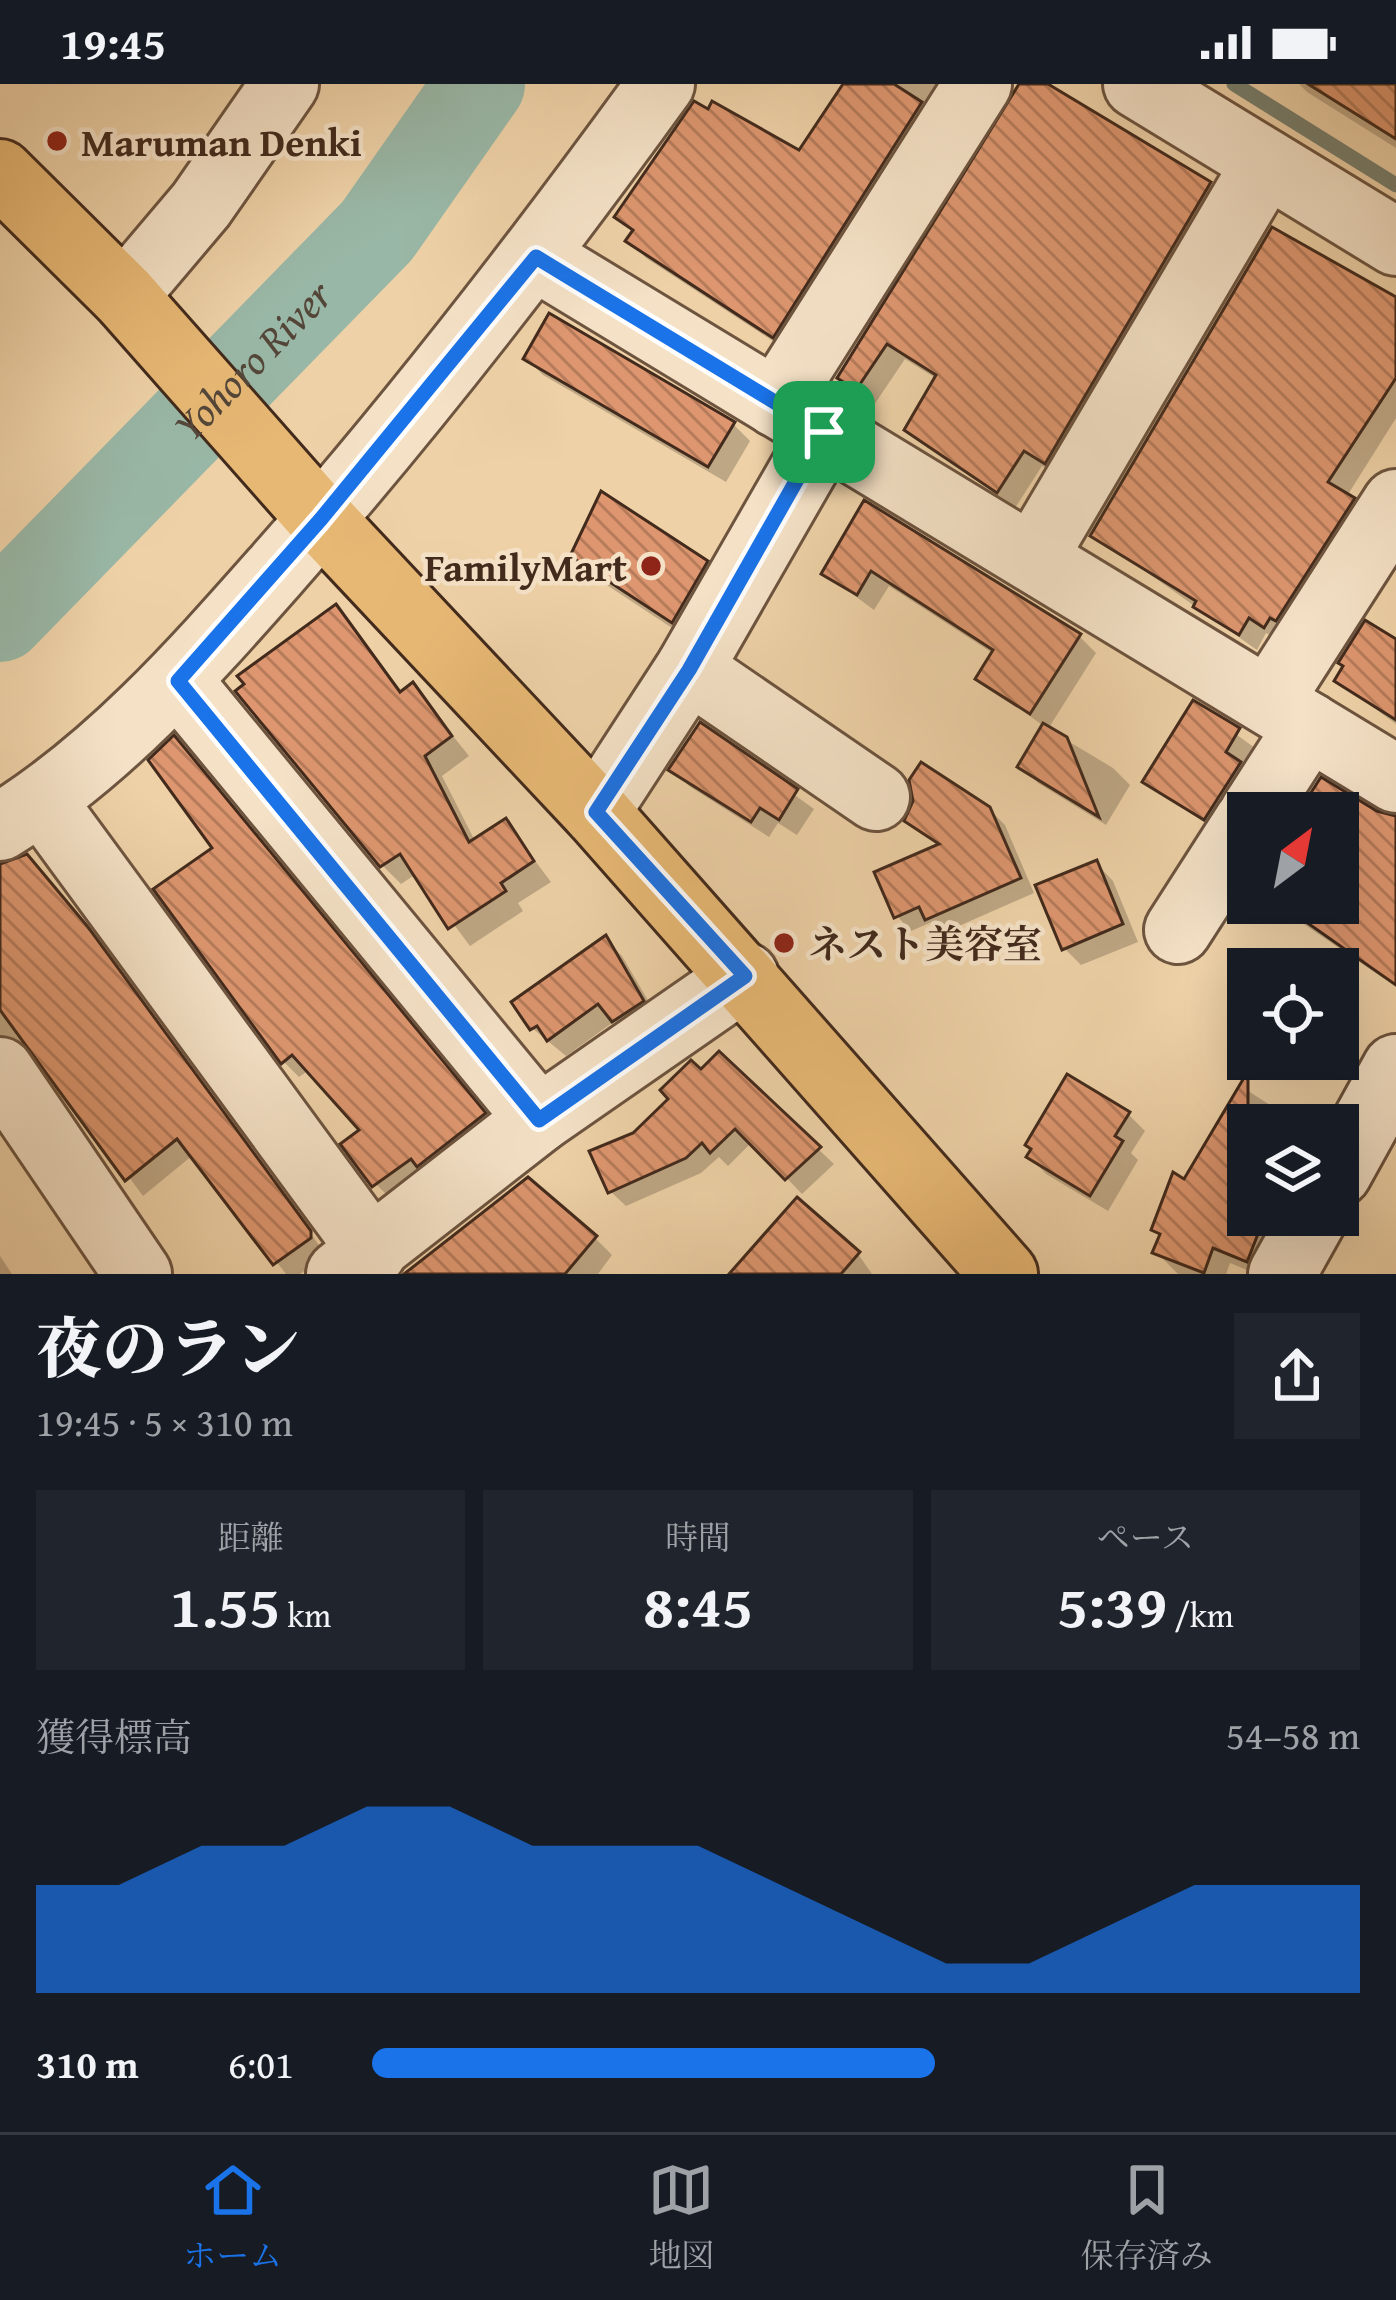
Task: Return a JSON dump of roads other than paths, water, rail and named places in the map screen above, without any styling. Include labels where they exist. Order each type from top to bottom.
[{"type":"main road","points":[[0,173],[134,309],[321,519],[596,812],[1004,1274]]},
{"type":"street","points":[[134,309],[284,84]]},
{"type":"street","points":[[661,84],[536,257],[321,519],[178,681],[21,814],[356,1263],[539,1120],[745,976]]},
{"type":"street","points":[[596,812],[689,670],[800,418],[978,84]]},
{"type":"street","points":[[1137,84],[1396,242]]},
{"type":"street","points":[[1033,558],[1266,164]]},
{"type":"street","points":[[536,257],[1396,779]]},
{"type":"street","points":[[1261,792],[1289,714],[1396,503]]},
{"type":"street","points":[[689,670],[876,797]]},
{"type":"street","points":[[178,681],[539,1120]]},
{"type":"street","points":[[1178,930],[1227,854]]},
{"type":"street","points":[[1359,1135],[1396,1068]]},
{"type":"street","points":[[0,1071],[138,1274]]},
{"type":"street","points":[[1282,1274],[1303,1236]]},
{"type":"waterway","name":"Yohoro River","points":[[0,617],[377,231],[480,84]]},
{"type":"waterway","points":[[1234,84],[1396,185]]},
{"type":"place","name":"Maruman Denki","points":[[57,141]]},
{"type":"place","name":"FamilyMart","points":[[651,566]]},
{"type":"place","name":"ネスト美容室","points":[[784,943]]}]
